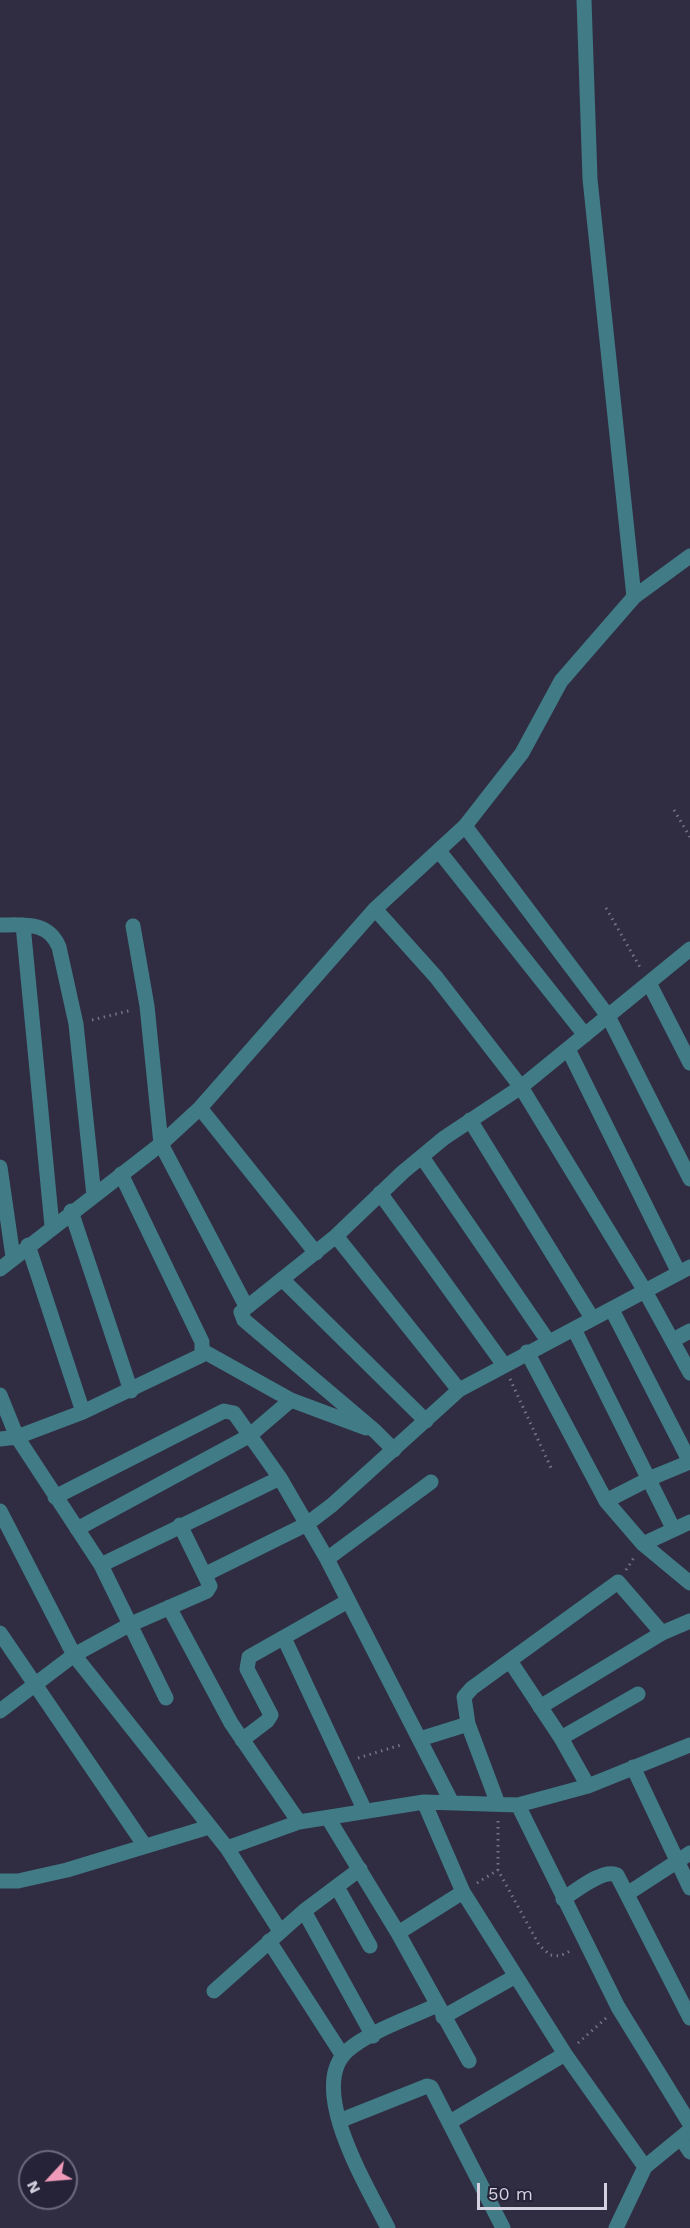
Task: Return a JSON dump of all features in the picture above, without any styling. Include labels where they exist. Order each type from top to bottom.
[{"type":"street","points":[[584,0],[590,179],[634,597]]},
{"type":"street","points":[[0,1269],[71,1211],[161,1144],[200,1108],[375,909],[465,826],[522,753],[561,681],[634,597],[690,556]]},
{"type":"street","points":[[465,826],[608,1016],[690,1179]]},
{"type":"street","points":[[439,851],[585,1035]]},
{"type":"street","points":[[375,909],[436,977],[521,1087],[645,1291],[690,1373]]},
{"type":"street","points":[[0,925],[41,927],[54,936],[76,1024],[94,1196]]},
{"type":"street","points":[[23,925],[52,1226]]},
{"type":"street","points":[[133,926],[147,1006],[161,1144],[246,1306]]},
{"type":"street","points":[[394,1450],[375,1431],[244,1320],[241,1312],[336,1236],[422,1157],[470,1120],[521,1087],[689,952]]},
{"type":"street","points":[[649,983],[690,1063]]},
{"type":"street","points":[[206,1574],[307,1524],[394,1450],[459,1390],[685,1270],[568,1049]]},
{"type":"street","points":[[200,1108],[316,1253]]},
{"type":"street","points":[[470,1120],[592,1318]]},
{"type":"street","points":[[422,1157],[548,1341]]},
{"type":"street","points":[[0,1167],[13,1257]]},
{"type":"street","points":[[121,1174],[204,1351],[291,1400],[375,1431]]},
{"type":"street","points":[[380,1194],[504,1365]]},
{"type":"street","points":[[71,1211],[131,1391]]},
{"type":"street","points":[[336,1236],[459,1390]]},
{"type":"street","points":[[28,1245],[83,1412]]},
{"type":"street","points":[[282,1279],[426,1421]]},
{"type":"street","points":[[606,1501],[651,1478],[690,1462],[612,1310]]},
{"type":"street","points":[[574,1329],[651,1478],[673,1528]]},
{"type":"street","points":[[673,1340],[690,1331]]},
{"type":"street","points":[[0,1439],[16,1437],[83,1412],[131,1391],[202,1355],[204,1351]]},
{"type":"street","points":[[527,1352],[606,1501],[643,1544],[690,1583]]},
{"type":"street","points":[[0,1395],[16,1437],[100,1566],[166,1698]]},
{"type":"street","points":[[76,1529],[249,1436],[291,1400]]},
{"type":"street","points":[[55,1497],[224,1411],[234,1413],[280,1478],[327,1559],[452,1803]]},
{"type":"street","points":[[100,1566],[280,1478]]},
{"type":"street","points":[[327,1559],[431,1482]]},
{"type":"street","points":[[0,1512],[74,1655],[227,1848],[274,1936],[343,2056]]},
{"type":"street","points":[[643,1544],[690,1522]]},
{"type":"street","points":[[0,1712],[74,1655],[129,1625],[207,1591],[210,1586],[206,1574],[180,1525]]},
{"type":"street","points":[[498,1804],[468,1724],[464,1697],[486,1676],[618,1582],[662,1633]]},
{"type":"street","points":[[242,1740],[267,1721],[271,1715],[249,1674],[247,1662],[249,1657],[348,1600]]},
{"type":"street","points":[[169,1607],[242,1740],[298,1822]]},
{"type":"street","points":[[540,1707],[662,1633],[690,1621]]},
{"type":"street","points":[[0,1633],[146,1846]]},
{"type":"street","points":[[284,1638],[365,1811]]},
{"type":"street","points":[[510,1661],[561,1738],[588,1786]]},
{"type":"street","points":[[561,1738],[638,1694]]},
{"type":"street","points":[[420,1739],[468,1724]]},
{"type":"street","points":[[227,1848],[298,1822],[424,1802],[518,1805],[588,1786],[690,1745]]},
{"type":"street","points":[[633,1767],[684,1857],[690,1888]]},
{"type":"street","points":[[424,1802],[463,1892],[565,2054],[645,2167]]},
{"type":"street","points":[[518,1805],[618,2007],[690,2124]]},
{"type":"street","points":[[328,1818],[398,1934],[468,2061]]},
{"type":"street","points":[[0,1881],[18,1881],[67,1870],[209,1827]]},
{"type":"street","points":[[627,1894],[684,1857]]},
{"type":"street","points":[[214,1991],[274,1936],[360,1869]]},
{"type":"street","points":[[563,1899],[609,1873],[617,1875],[690,2018]]},
{"type":"street","points":[[337,1887],[370,1946]]},
{"type":"street","points":[[398,1934],[463,1892]]},
{"type":"street","points":[[304,1911],[373,2036]]},
{"type":"street","points":[[388,2228],[351,2154],[339,2121],[335,2105],[335,2081],[339,2060],[373,2036],[440,2011],[516,1976]]},
{"type":"street","points":[[450,2122],[565,2054]]},
{"type":"street","points":[[339,2121],[427,2086],[434,2092],[503,2228]]},
{"type":"street","points":[[616,2228],[645,2167],[686,2134],[690,2152]]},
{"type":"path","points":[[674,810],[690,837]]},
{"type":"path","points":[[606,908],[649,983]]},
{"type":"path","points":[[76,1024],[147,1006]]},
{"type":"path","points":[[504,1365],[552,1470]]},
{"type":"path","points":[[618,1582],[643,1544]]},
{"type":"path","points":[[343,1762],[420,1739]]},
{"type":"path","points":[[498,1804],[498,1870],[539,1945],[550,1955],[560,1956],[586,1944]]},
{"type":"path","points":[[463,1892],[498,1870]]},
{"type":"path","points":[[565,2054],[618,2007]]}]
